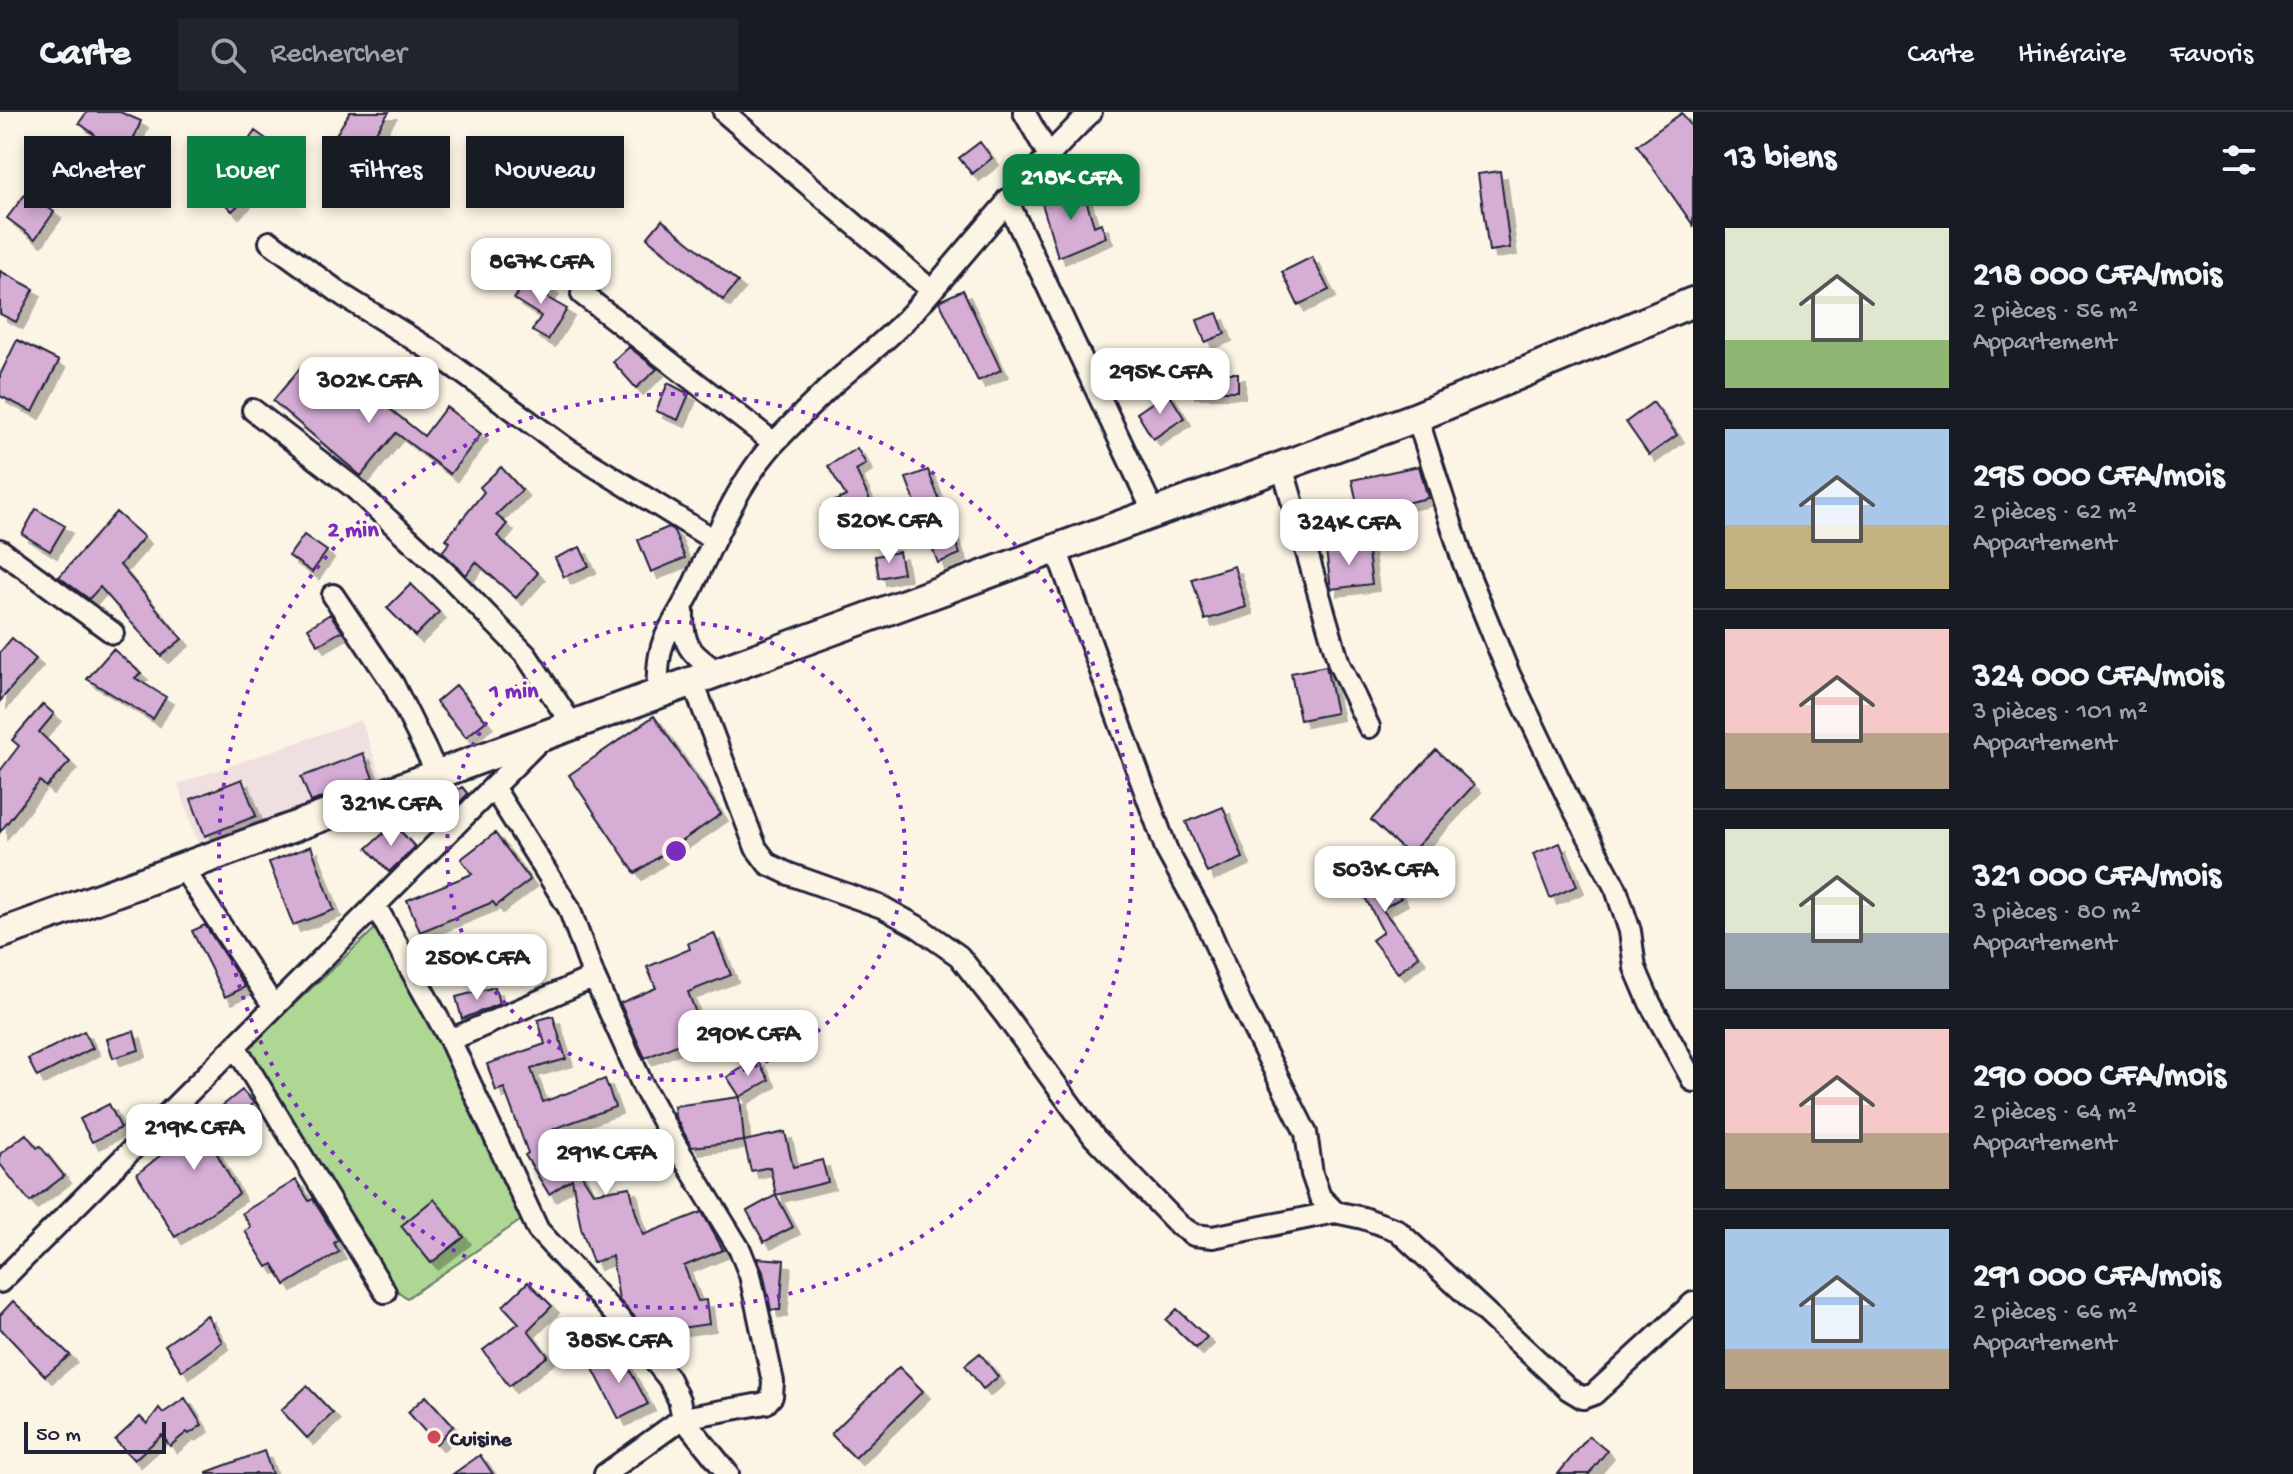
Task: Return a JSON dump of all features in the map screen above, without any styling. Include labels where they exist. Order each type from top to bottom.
[{"type":"street","points":[[724,112],[931,290]]},
{"type":"street","points":[[1024,112],[1048,154]]},
{"type":"street","points":[[657,696],[658,661],[664,638],[683,607],[739,493],[774,443],[830,387],[889,336],[1048,154],[1091,112]]},
{"type":"street","points":[[1007,200],[1154,513]]},
{"type":"street","points":[[270,242],[344,296],[434,352],[567,449],[714,540]]},
{"type":"street","points":[[582,294],[774,443]]},
{"type":"street","points":[[0,934],[1417,417],[1693,302]]},
{"type":"street","points":[[253,410],[353,487],[448,575],[526,655],[573,726]]},
{"type":"street","points":[[1417,417],[1463,561],[1509,674],[1569,800],[1616,889],[1630,931],[1635,968],[1650,1003],[1693,1081]]},
{"type":"street","points":[[1282,466],[1339,664],[1369,727]]},
{"type":"street","points":[[1056,549],[1167,851],[1205,920],[1240,1002],[1306,1133],[1312,1174],[1320,1197],[1335,1212]]},
{"type":"street","points":[[0,550],[113,633]]},
{"type":"street","points":[[333,595],[393,684],[438,775]]},
{"type":"street","points":[[683,607],[682,634],[700,660],[756,848],[768,864],[882,907],[918,927],[959,956],[1094,1137],[1180,1226],[1194,1235],[1213,1237],[1335,1212],[1397,1230],[1568,1389],[1583,1398],[1594,1394],[1693,1303]]},
{"type":"street","points":[[0,1282],[542,737]]},
{"type":"street","points":[[493,787],[569,908],[594,977],[644,1088],[740,1250],[750,1275],[773,1382],[772,1396],[766,1403],[683,1418],[605,1474]]},
{"type":"street","points":[[183,868],[274,1007]]},
{"type":"street","points":[[375,905],[450,1040],[538,1230],[633,1334],[669,1379],[683,1418],[728,1474]]},
{"type":"street","points":[[450,1040],[594,977]]},
{"type":"street","points":[[235,1046],[385,1292]]},
{"type":"shaded area","points":[[361,720],[382,779],[198,844],[178,784]]},
{"type":"green space","points":[[380,924],[530,1214],[407,1298],[365,1267],[239,1056]]},
{"type":"building","points":[[87,112],[120,112],[141,121],[135,136],[95,136],[79,123]]},
{"type":"building","points":[[350,112],[389,112],[373,136],[335,136]]},
{"type":"building","points":[[1682,113],[1693,129],[1693,225],[1637,145]]},
{"type":"building","points":[[980,142],[992,158],[972,174],[959,158]]},
{"type":"building","points":[[1500,171],[1510,248],[1489,251],[1478,174]]},
{"type":"building","points":[[1082,187],[1094,226],[1101,223],[1106,237],[1058,257],[1041,200]]},
{"type":"building","points":[[24,196],[24,208],[49,208],[54,212],[35,239],[7,218]]},
{"type":"building","points":[[662,220],[738,282],[723,300],[647,238]]},
{"type":"building","points":[[1312,257],[1329,290],[1298,305],[1282,272]]},
{"type":"building","points":[[0,271],[34,289],[16,322],[0,314]]},
{"type":"building","points":[[530,275],[552,288],[546,297],[567,309],[548,340],[532,331],[541,316],[514,299]]},
{"type":"building","points":[[963,290],[1001,370],[978,381],[939,301]]},
{"type":"building","points":[[1217,313],[1225,334],[1205,342],[1197,320]]},
{"type":"building","points":[[17,340],[59,361],[33,412],[0,396],[0,375]]},
{"type":"building","points":[[629,347],[657,369],[636,388],[613,362]]},
{"type":"building","points":[[301,367],[342,399],[356,382],[424,436],[446,407],[481,434],[450,474],[396,433],[361,476],[273,401]]},
{"type":"building","points":[[1188,373],[1238,373],[1238,391],[1188,391]]},
{"type":"building","points":[[668,383],[689,394],[678,420],[656,411]]},
{"type":"building","points":[[1168,392],[1184,418],[1153,439],[1137,413]]},
{"type":"building","points":[[1653,402],[1677,435],[1649,455],[1626,422]]},
{"type":"building","points":[[857,448],[866,464],[856,470],[873,507],[831,526],[822,507],[846,496],[828,466]]},
{"type":"building","points":[[1419,466],[1428,498],[1359,513],[1352,480]]},
{"type":"building","points":[[501,467],[522,490],[496,515],[507,524],[497,536],[538,573],[516,598],[476,562],[466,575],[442,552],[450,542],[446,539],[484,492],[480,487]]},
{"type":"building","points":[[928,470],[960,554],[938,563],[906,478]]},
{"type":"building","points":[[36,509],[65,526],[50,551],[22,534]]},
{"type":"building","points":[[116,512],[144,537],[120,565],[182,639],[161,656],[100,587],[89,599],[59,577]]},
{"type":"building","points":[[669,527],[674,531],[685,558],[651,572],[638,540]]},
{"type":"building","points":[[304,535],[327,551],[312,572],[289,556]]},
{"type":"building","points":[[1367,545],[1372,584],[1331,589],[1326,550]]},
{"type":"building","points":[[580,547],[589,566],[564,577],[555,558]]},
{"type":"building","points":[[899,552],[903,573],[879,578],[875,556]]},
{"type":"building","points":[[1234,566],[1246,607],[1205,620],[1192,579]]},
{"type":"building","points":[[411,584],[439,612],[415,636],[387,608]]},
{"type":"building","points":[[330,614],[342,631],[318,645],[308,628]]},
{"type":"building","points":[[12,638],[36,659],[0,701],[0,652]]},
{"type":"building","points":[[113,649],[141,673],[135,678],[166,697],[153,719],[87,679]]},
{"type":"building","points":[[1326,666],[1336,713],[1300,720],[1291,673]]},
{"type":"building","points":[[456,685],[486,721],[466,737],[436,702]]},
{"type":"building","points":[[43,704],[54,714],[39,732],[70,762],[46,787],[40,781],[0,832],[0,771],[19,746],[12,740]]},
{"type":"building","points":[[654,716],[721,814],[635,873],[569,775]]},
{"type":"building","points":[[1436,750],[1474,785],[1409,855],[1371,820]]},
{"type":"building","points":[[363,753],[373,778],[311,802],[301,777]]},
{"type":"building","points":[[242,779],[256,816],[205,836],[191,799]]},
{"type":"building","points":[[462,787],[468,794],[450,812],[443,800]]},
{"type":"building","points":[[1223,807],[1243,858],[1207,873],[1186,822]]},
{"type":"building","points":[[394,824],[415,847],[389,872],[367,848]]},
{"type":"building","points":[[495,833],[530,880],[496,906],[493,902],[420,932],[407,900],[472,874],[461,859]]},
{"type":"building","points":[[1560,843],[1577,886],[1550,898],[1533,854]]},
{"type":"building","points":[[311,846],[334,910],[293,925],[269,862]]},
{"type":"building","points":[[1381,859],[1401,898],[1382,909],[1419,956],[1398,973],[1372,940],[1383,932],[1353,874]]},
{"type":"building","points":[[205,925],[245,987],[225,997],[192,931]]},
{"type":"building","points":[[714,933],[731,975],[688,992],[704,1034],[645,1058],[620,1003],[656,988],[647,967],[690,949],[688,943]]},
{"type":"building","points":[[495,987],[499,1004],[462,1019],[456,997]]},
{"type":"building","points":[[553,1016],[566,1059],[531,1069],[543,1102],[605,1079],[615,1107],[553,1129],[593,1193],[630,1187],[643,1235],[702,1212],[723,1250],[684,1266],[698,1301],[706,1300],[709,1324],[653,1332],[653,1326],[646,1329],[619,1300],[612,1256],[593,1263],[581,1228],[572,1179],[549,1194],[525,1155],[528,1153],[504,1088],[496,1091],[487,1064],[545,1044],[538,1020]]},
{"type":"building","points":[[84,1031],[93,1048],[37,1077],[28,1059]]},
{"type":"building","points":[[134,1031],[139,1050],[113,1058],[107,1039]]},
{"type":"building","points":[[757,1059],[769,1080],[740,1097],[727,1077]]},
{"type":"building","points":[[242,1090],[254,1103],[210,1141],[239,1194],[175,1237],[137,1174]]},
{"type":"building","points":[[740,1097],[744,1141],[692,1147],[675,1117],[674,1106]]},
{"type":"building","points":[[109,1104],[121,1128],[92,1142],[80,1119]]},
{"type":"building","points":[[785,1132],[793,1167],[822,1160],[828,1182],[776,1195],[770,1167],[751,1171],[744,1141]]},
{"type":"building","points":[[26,1134],[64,1176],[30,1202],[0,1164],[0,1154]]},
{"type":"building","points":[[296,1180],[309,1201],[313,1199],[338,1240],[334,1243],[339,1252],[285,1285],[273,1264],[267,1267],[245,1231],[251,1227],[242,1213]]},
{"type":"building","points":[[776,1195],[793,1227],[764,1242],[747,1211]]},
{"type":"building","points":[[434,1199],[464,1237],[431,1263],[401,1226]]},
{"type":"building","points":[[757,1258],[784,1260],[780,1310],[771,1310]]},
{"type":"building","points":[[528,1282],[552,1306],[528,1330],[548,1356],[509,1386],[483,1350],[519,1323],[503,1306]]},
{"type":"building","points":[[13,1301],[70,1355],[45,1376],[0,1328],[0,1315]]},
{"type":"building","points":[[1177,1309],[1207,1337],[1196,1348],[1166,1320]]},
{"type":"building","points":[[207,1315],[222,1342],[182,1371],[165,1345]]},
{"type":"building","points":[[619,1350],[648,1404],[619,1419],[591,1365]]},
{"type":"building","points":[[980,1353],[998,1377],[983,1389],[965,1365]]},
{"type":"building","points":[[899,1367],[923,1391],[855,1458],[831,1434]]},
{"type":"building","points":[[307,1386],[333,1413],[307,1438],[281,1410]]},
{"type":"building","points":[[426,1396],[453,1426],[436,1444],[408,1412]]},
{"type":"building","points":[[185,1398],[202,1425],[170,1446],[162,1435],[134,1460],[115,1440],[140,1417],[147,1424],[159,1408],[163,1413]]},
{"type":"building","points":[[1589,1436],[1607,1451],[1589,1474],[1558,1474]]},
{"type":"building","points":[[264,1451],[272,1474],[207,1474],[207,1472]]},
{"type":"building","points":[[480,1455],[493,1474],[453,1474]]},
{"type":"place","name":"Cuisine","points":[[434,1437]]}]
